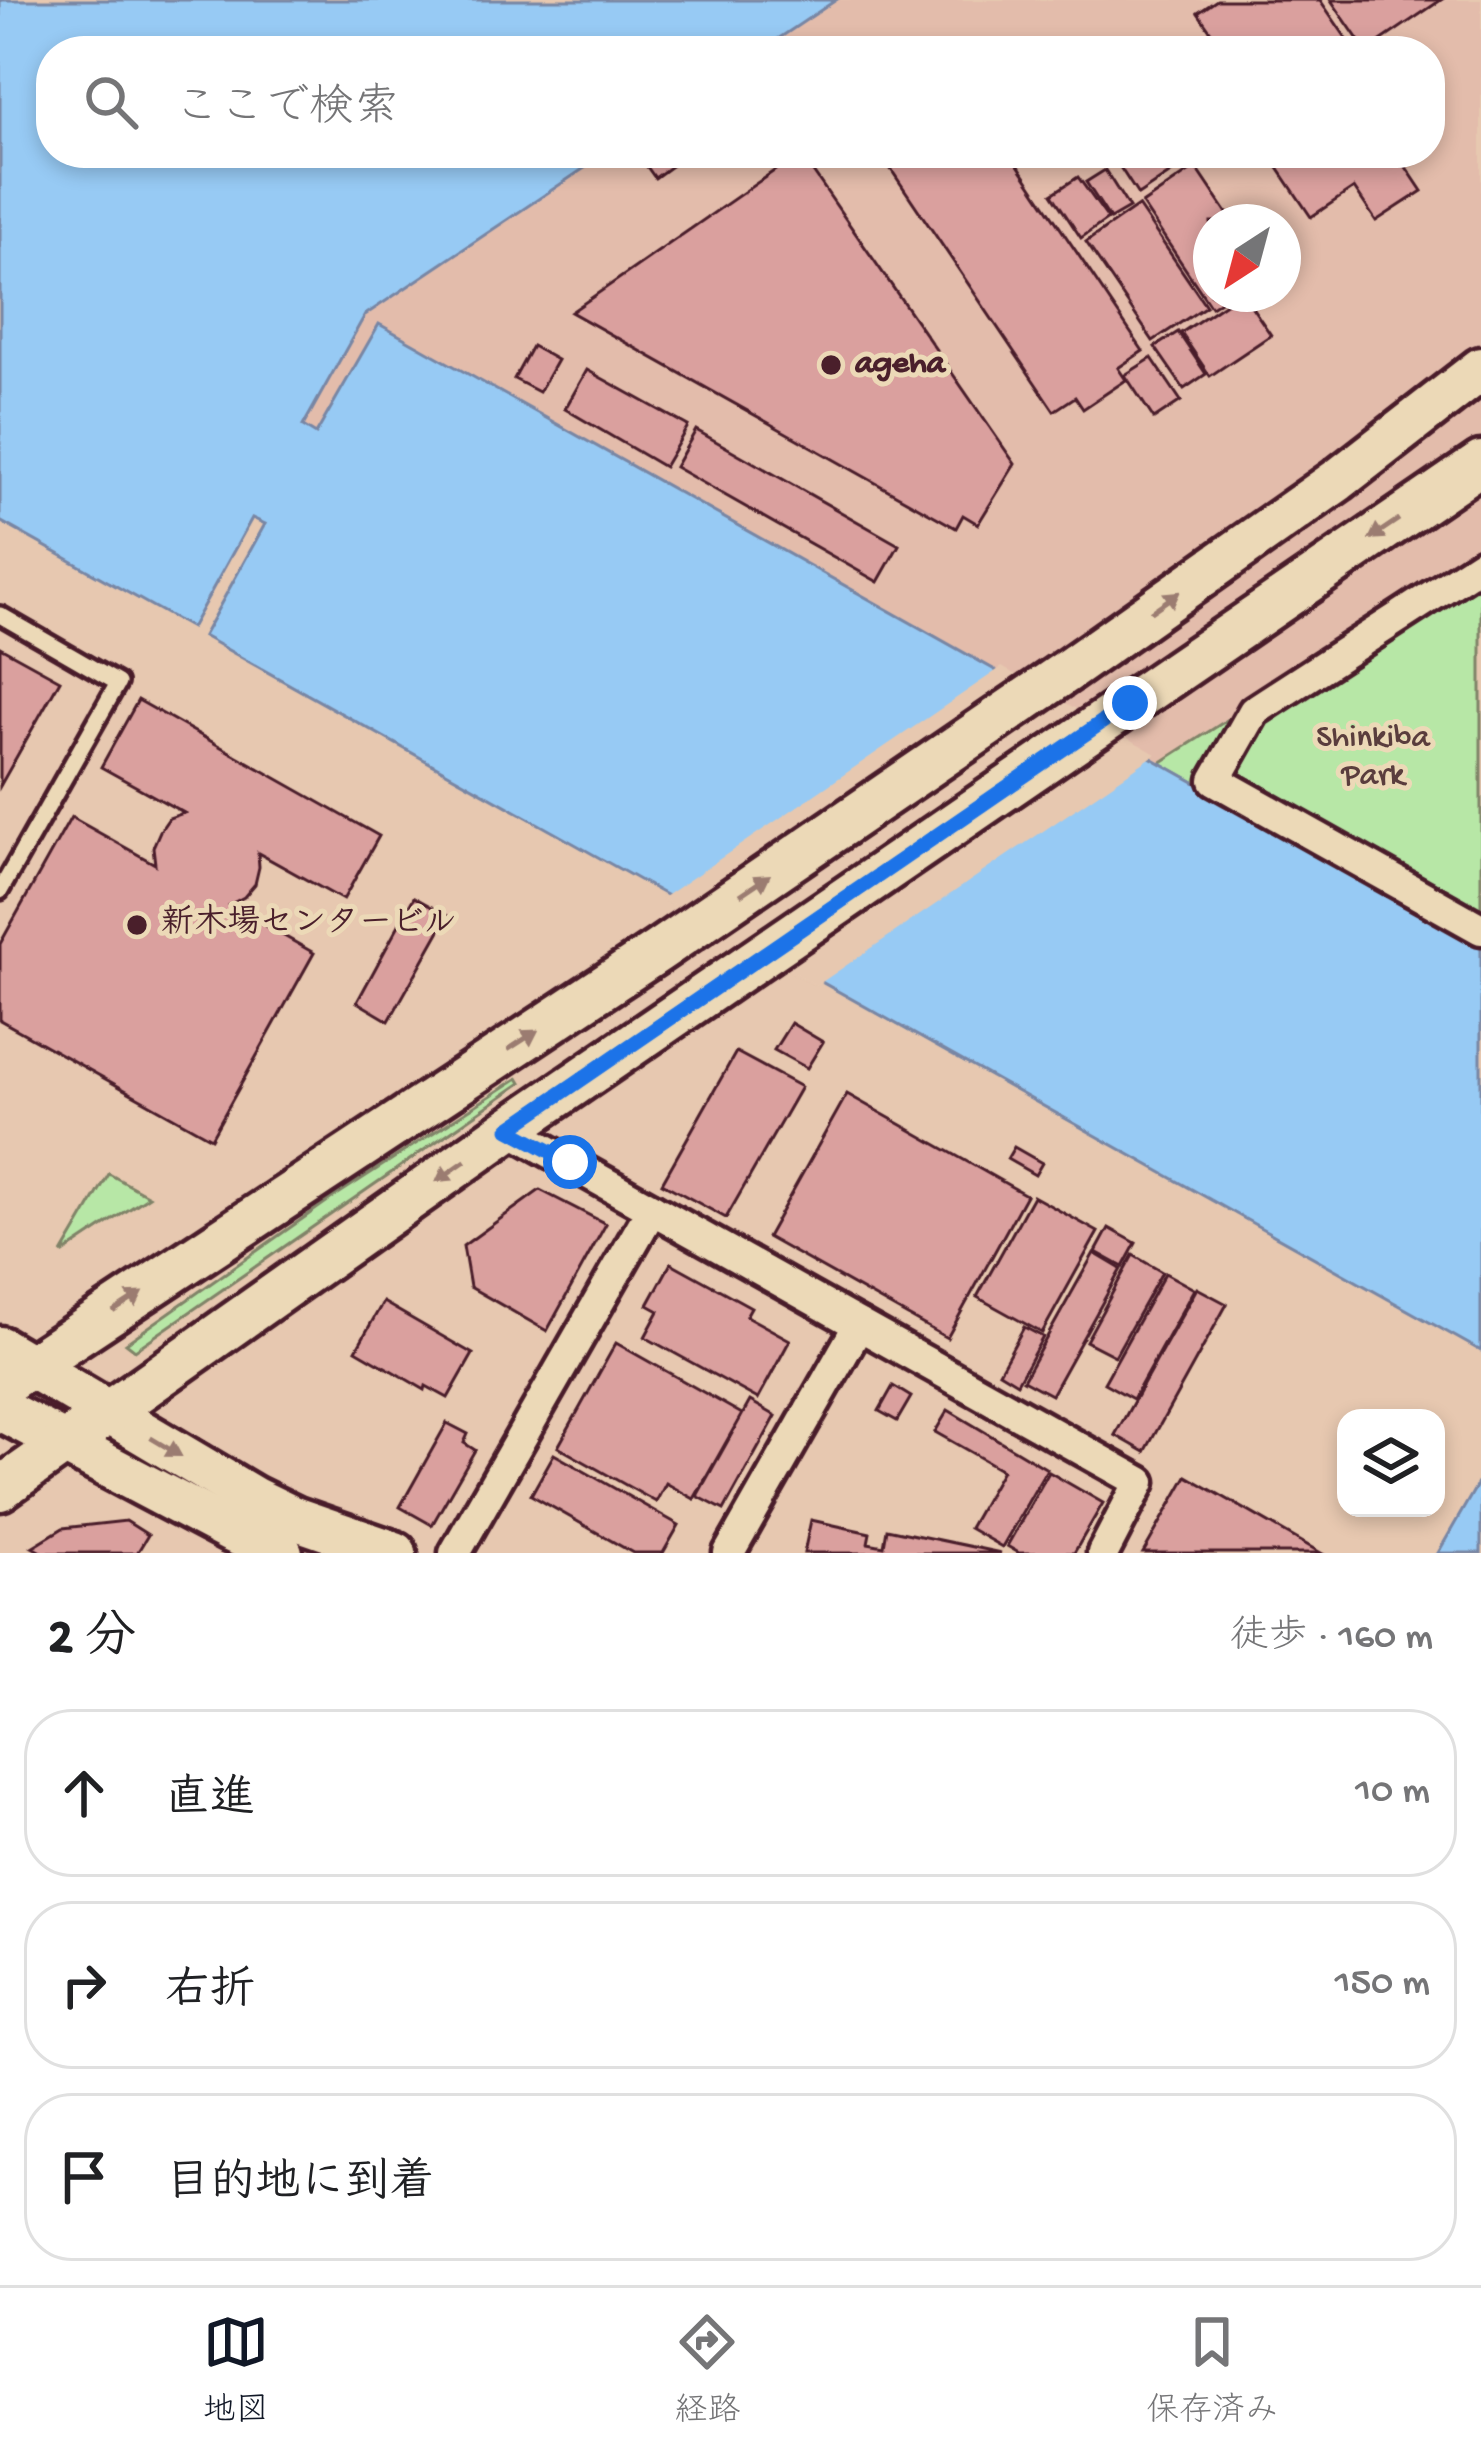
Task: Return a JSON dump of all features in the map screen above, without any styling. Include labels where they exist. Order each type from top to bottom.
[{"type":"street","points":[[10,1367],[658,951],[1338,480],[1481,369]]},
{"type":"street","points":[[0,1489],[509,1129],[1481,464]]},
{"type":"street","points":[[1481,564],[1254,711],[1215,780],[1481,929]]},
{"type":"street","points":[[509,1129],[1140,1482],[1102,1553]]},
{"type":"street","points":[[455,1553],[652,1209]]},
{"type":"street","points":[[729,1553],[860,1324]]},
{"type":"street","points":[[10,1367],[108,1413],[294,1518],[395,1553]]},
{"type":"street","points":[[0,1409],[280,1553]]},
{"type":"lane","points":[[0,615],[118,682],[0,891]]},
{"type":"shaded area","points":[[836,0],[1481,0],[1481,943],[380,325],[316,435],[302,426],[365,315],[585,168],[1445,168],[1445,36],[782,36]]},
{"type":"green space","name":"Shinkiba Park","points":[[1481,557],[1481,943],[1160,763]]},
{"type":"green space","points":[[518,1078],[521,1083],[135,1350],[126,1343],[332,1198]]},
{"type":"green space","points":[[109,1174],[149,1196],[62,1254]]},
{"type":"water","points":[[0,0],[836,0],[782,36],[36,36],[36,168],[585,168],[365,315],[303,426],[316,434],[379,324],[1481,943],[1481,1351],[203,636],[265,524],[252,518],[191,628],[0,521]]},
{"type":"water","points":[[1481,1478],[1481,1553],[1438,1553]]},
{"type":"pier","points":[[1002,667],[1156,754],[816,986],[661,899]]},
{"type":"building","points":[[1217,0],[1320,0],[1345,36],[1214,36],[1198,13]]},
{"type":"building","points":[[1331,0],[1441,0],[1388,36],[1356,36]]},
{"type":"building","points":[[648,168],[669,168],[655,178]]},
{"type":"building","points":[[778,168],[810,168],[1015,464],[978,524],[963,515],[956,528],[571,312]]},
{"type":"building","points":[[890,168],[1020,168],[1143,351],[1118,368],[1126,380],[1083,409],[1075,397],[1054,411]]},
{"type":"building","points":[[1121,168],[1178,168],[1138,195]]},
{"type":"building","points":[[1197,168],[1221,204],[1193,204],[1193,280],[1142,204]]},
{"type":"building","points":[[1278,168],[1407,168],[1422,191],[1376,221],[1354,188],[1311,217]]},
{"type":"building","points":[[1105,170],[1129,208],[1110,219],[1086,182]]},
{"type":"building","points":[[1078,177],[1108,219],[1081,238],[1052,194]]},
{"type":"building","points":[[1138,206],[1193,287],[1193,312],[1197,312],[1153,341],[1086,242]]},
{"type":"building","points":[[1212,312],[1255,312],[1271,335],[1210,376],[1181,333]]},
{"type":"building","points":[[1178,332],[1206,374],[1184,389],[1155,347]]},
{"type":"building","points":[[532,346],[557,360],[539,392],[514,379]]},
{"type":"building","points":[[1152,358],[1181,401],[1154,419],[1125,375]]},
{"type":"building","points":[[587,370],[688,426],[664,467],[565,409]]},
{"type":"building","points":[[696,430],[899,545],[878,582],[675,467]]},
{"type":"building","points":[[0,647],[60,680],[0,786]]},
{"type":"building","name":"新木場センタービル","points":[[138,700],[379,836],[343,900],[258,853],[255,884],[229,905],[314,953],[211,1138],[0,1020],[0,944],[71,817],[155,864],[153,847],[160,831],[169,818],[184,813],[101,767]]},
{"type":"building","points":[[414,897],[448,916],[389,1021],[357,1002]]},
{"type":"building","points":[[791,1023],[823,1042],[807,1068],[774,1050]]},
{"type":"building","points":[[736,1052],[801,1087],[726,1218],[662,1183]]},
{"type":"building","points":[[847,1094],[1026,1195],[947,1338],[767,1237]]},
{"type":"building","points":[[1014,1147],[1042,1163],[1035,1175],[1007,1159]]},
{"type":"building","points":[[540,1190],[606,1224],[547,1331],[470,1287],[463,1246]]},
{"type":"building","points":[[1033,1196],[1098,1232],[1042,1333],[977,1297]]},
{"type":"building","points":[[1109,1228],[1136,1243],[1123,1267],[1096,1252]]},
{"type":"building","points":[[1094,1253],[1121,1269],[1051,1395],[1023,1380]]},
{"type":"building","points":[[1133,1255],[1162,1272],[1115,1356],[1086,1341]]},
{"type":"building","points":[[671,1263],[751,1307],[746,1316],[790,1340],[758,1399],[645,1337],[659,1311],[648,1305]]},
{"type":"building","points":[[1165,1273],[1194,1289],[1133,1399],[1104,1383]]},
{"type":"building","points":[[1197,1288],[1227,1304],[1145,1452],[1115,1435]]},
{"type":"building","points":[[383,1302],[473,1354],[448,1398],[356,1350]]},
{"type":"building","points":[[1024,1327],[1043,1337],[1017,1383],[999,1372]]},
{"type":"building","points":[[616,1343],[742,1414],[694,1499],[666,1483],[656,1502],[558,1447]]},
{"type":"building","points":[[893,1386],[911,1397],[897,1421],[879,1411]]},
{"type":"building","points":[[750,1401],[776,1416],[724,1510],[697,1496]]},
{"type":"building","points":[[948,1410],[1047,1469],[1002,1547],[969,1528],[1002,1470],[935,1432]]},
{"type":"building","points":[[447,1423],[468,1434],[464,1443],[475,1450],[432,1525],[400,1507]]},
{"type":"building","points":[[554,1454],[679,1525],[663,1553],[633,1553],[531,1495]]},
{"type":"building","points":[[1049,1472],[1103,1503],[1074,1553],[1019,1553],[1007,1546]]},
{"type":"building","points":[[1187,1476],[1321,1553],[1143,1553]]},
{"type":"building","points":[[811,1520],[870,1533],[868,1543],[884,1546],[887,1529],[1001,1553],[804,1553]]},
{"type":"building","points":[[126,1521],[148,1535],[137,1553],[43,1553],[32,1547],[63,1528]]},
{"type":"place","name":"ageha","points":[[831,365]]},
{"type":"place","name":"新木場センタービル","points":[[137,925]]},
{"type":"route","points":[[570,1162],[509,1129],[1130,703]]}]
